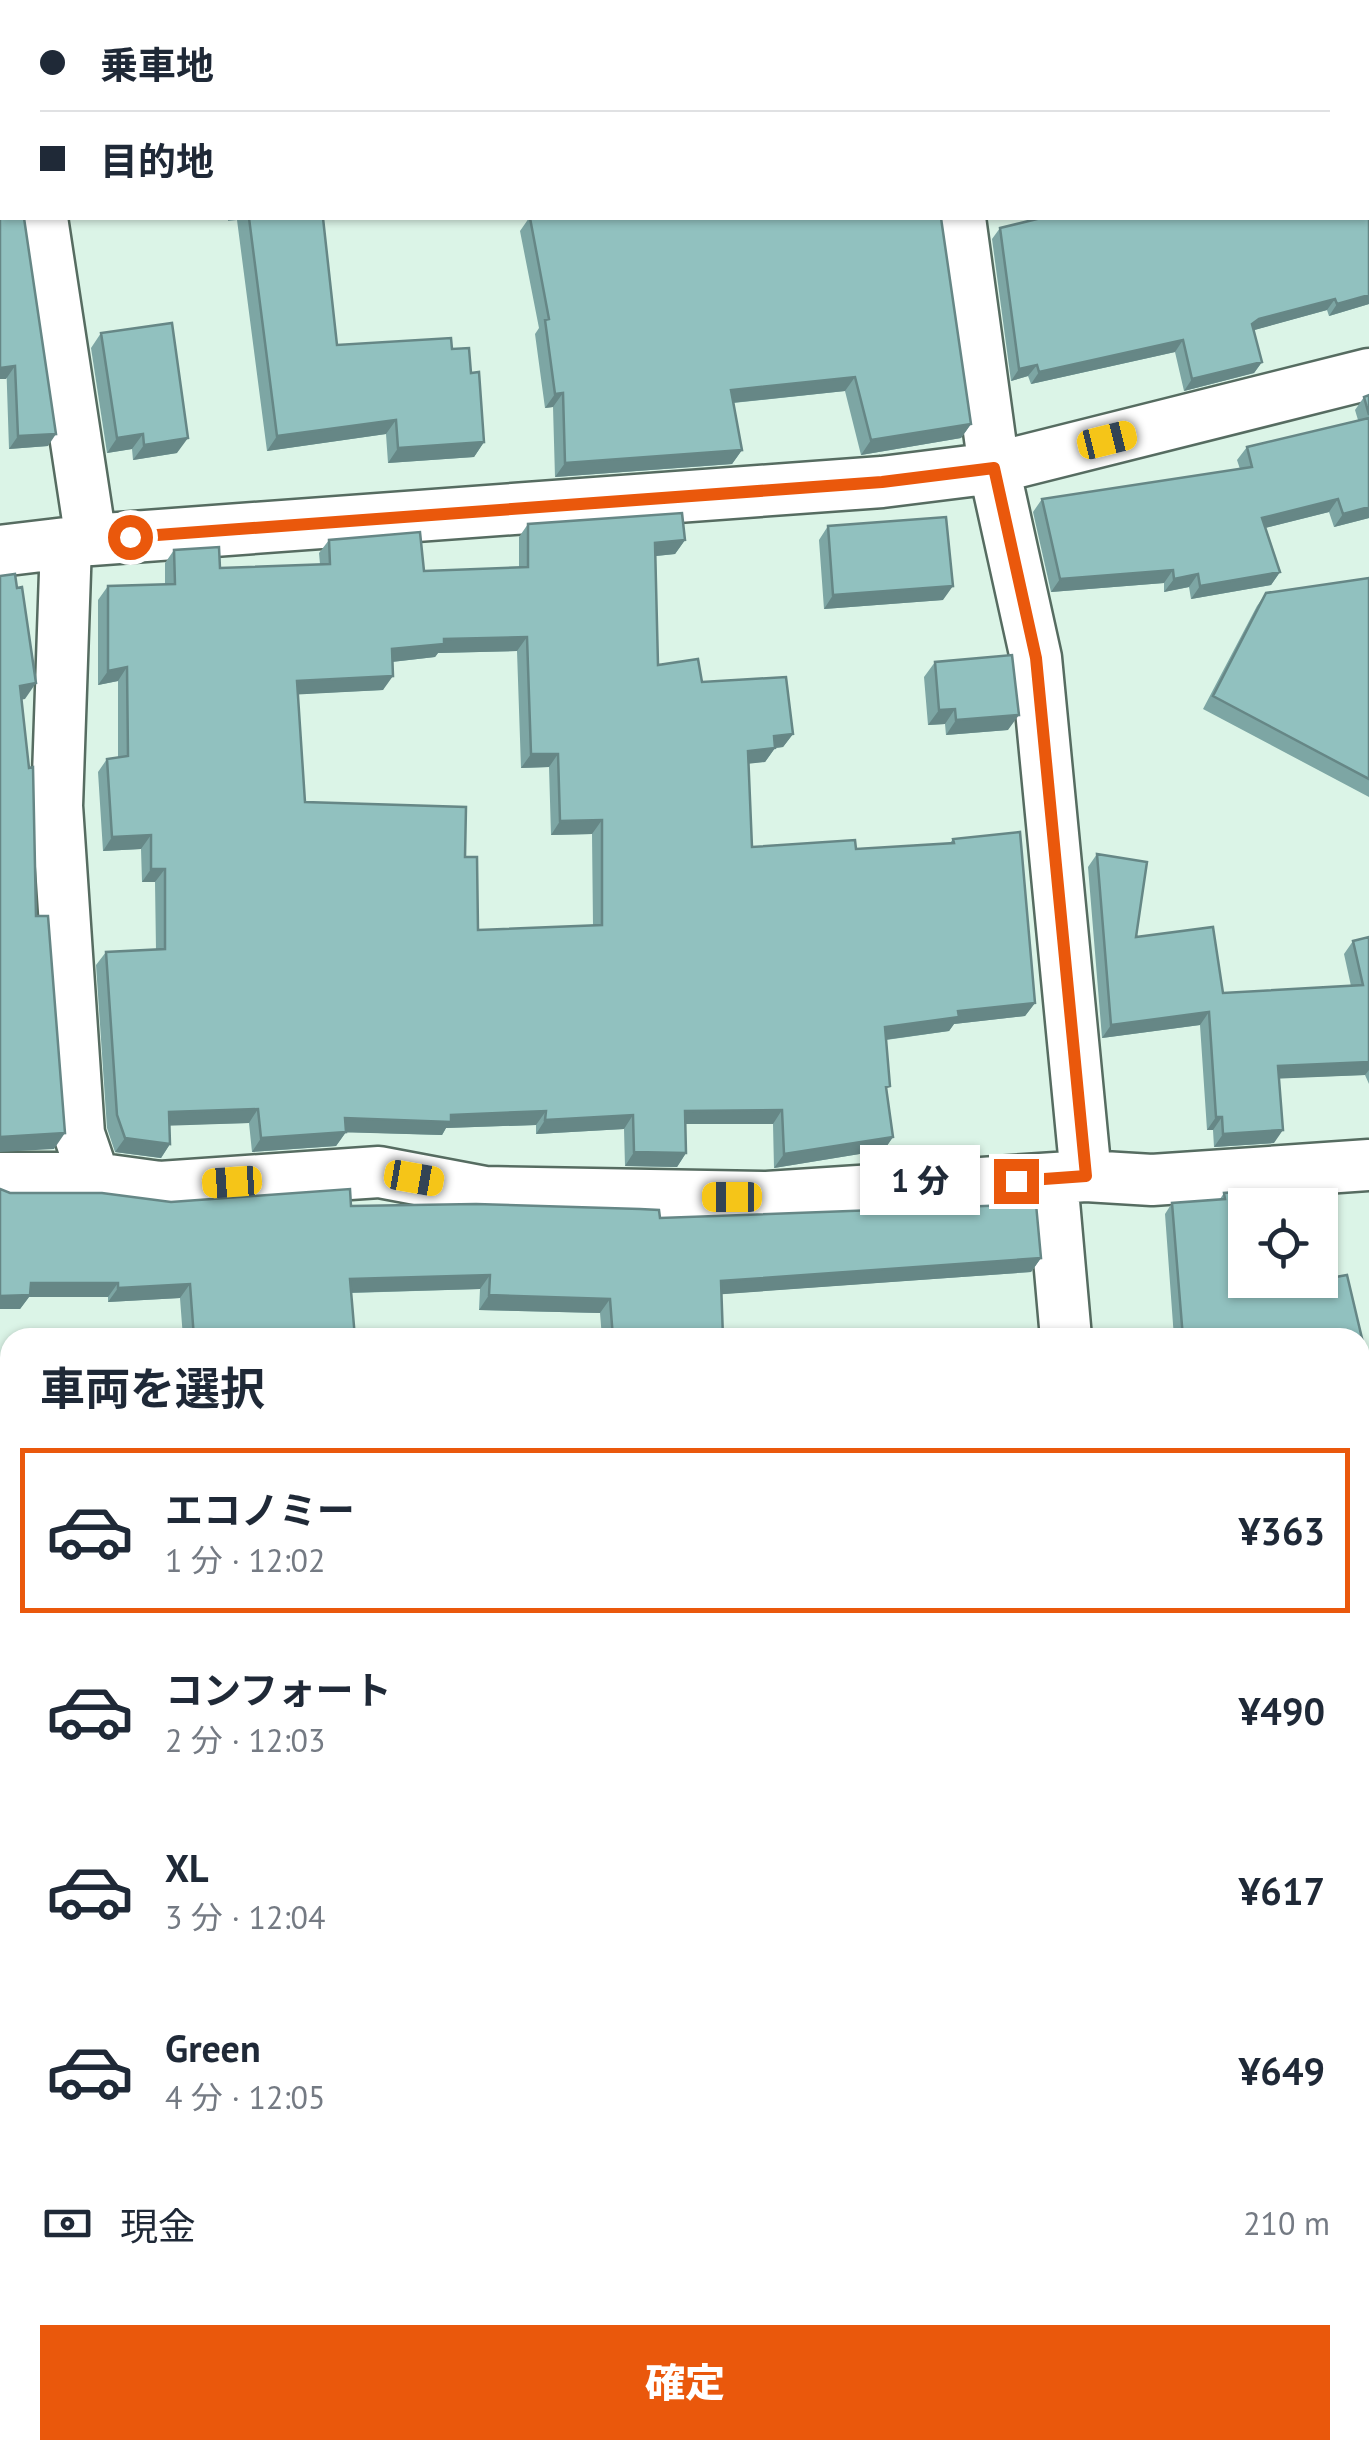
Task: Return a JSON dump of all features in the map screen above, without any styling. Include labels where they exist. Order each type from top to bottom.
[{"type":"street","points":[[42,220],[78,541],[57,806],[79,1134],[94,1178]]},
{"type":"street","points":[[960,220],[994,468],[1036,658],[1069,1177],[1066,1328]]},
{"type":"street","points":[[0,551],[78,541],[864,484],[994,468],[1369,374]]},
{"type":"street","points":[[0,1178],[94,1178],[160,1187],[379,1172],[485,1192],[767,1198],[1069,1177],[1152,1180],[1369,1165]]},
{"type":"building","points":[[0,220],[24,220],[56,434],[18,436],[15,366],[0,368]]},
{"type":"building","points":[[249,220],[323,220],[337,345],[451,338],[452,349],[469,348],[471,373],[479,372],[484,442],[398,448],[396,420],[277,436]]},
{"type":"building","points":[[530,220],[941,220],[971,424],[871,440],[855,377],[731,390],[742,450],[565,463],[563,393],[555,394],[545,320],[549,319]]},
{"type":"building","points":[[1033,220],[1369,220],[1369,295],[1337,304],[1335,299],[1259,319],[1252,324],[1262,362],[1192,379],[1183,340],[1039,372],[1037,365],[1019,369],[1000,228]]},
{"type":"building","points":[[172,323],[188,438],[144,445],[143,434],[117,438],[101,333]]},
{"type":"building","points":[[1369,418],[1369,507],[1343,514],[1338,499],[1262,518],[1280,572],[1200,586],[1198,574],[1174,579],[1173,570],[1060,579],[1042,499],[1252,467],[1247,447]]},
{"type":"building","points":[[682,513],[685,540],[655,543],[658,665],[698,659],[702,682],[786,677],[793,734],[774,736],[775,748],[748,751],[752,847],[855,840],[856,849],[954,843],[953,839],[1020,832],[1035,1003],[958,1011],[959,1017],[885,1027],[890,1086],[886,1087],[893,1137],[784,1154],[782,1110],[685,1111],[686,1153],[634,1152],[633,1115],[545,1120],[546,1111],[451,1115],[451,1122],[345,1118],[346,1132],[261,1138],[258,1109],[169,1112],[170,1144],[125,1138],[117,1115],[106,952],[165,949],[165,869],[151,869],[151,835],[112,837],[107,759],[128,756],[127,667],[108,671],[108,586],[175,584],[174,550],[219,547],[220,568],[330,564],[329,540],[420,532],[424,571],[528,567],[528,524]],"holes":[[[527,637],[531,754],[558,754],[560,821],[602,820],[602,925],[478,930],[477,857],[465,857],[466,807],[305,802],[297,681],[393,676],[392,649],[444,644],[444,639]]]},
{"type":"building","points":[[946,517],[953,586],[833,595],[828,526]]},
{"type":"building","points":[[15,574],[17,588],[22,587],[36,683],[20,686],[29,768],[33,767],[36,916],[48,916],[65,1133],[0,1137],[0,576]]},
{"type":"building","points":[[1369,578],[1369,779],[1213,696],[1266,593]]},
{"type":"building","points":[[1012,655],[1019,715],[956,720],[955,709],[939,710],[935,662]]},
{"type":"building","points":[[1097,854],[1147,862],[1136,937],[1213,927],[1223,993],[1363,985],[1353,941],[1369,937],[1369,1062],[1278,1066],[1283,1130],[1223,1134],[1222,1117],[1216,1117],[1209,1012],[1111,1025]]},
{"type":"building","points":[[0,1189],[10,1193],[102,1193],[171,1202],[350,1189],[351,1206],[476,1204],[640,1209],[659,1210],[660,1218],[1036,1204],[1041,1258],[721,1281],[723,1328],[612,1328],[610,1299],[489,1295],[490,1275],[350,1279],[354,1328],[193,1328],[190,1284],[118,1288],[118,1283],[31,1283],[30,1295],[0,1296]]},
{"type":"building","points":[[1224,1193],[1228,1193],[1228,1298],[1338,1298],[1338,1277],[1347,1275],[1360,1328],[1182,1328],[1172,1203],[1225,1199]]},
{"type":"route","points":[[130,537],[882,482],[994,468],[1036,658],[1086,1176],[1016,1181]]}]
